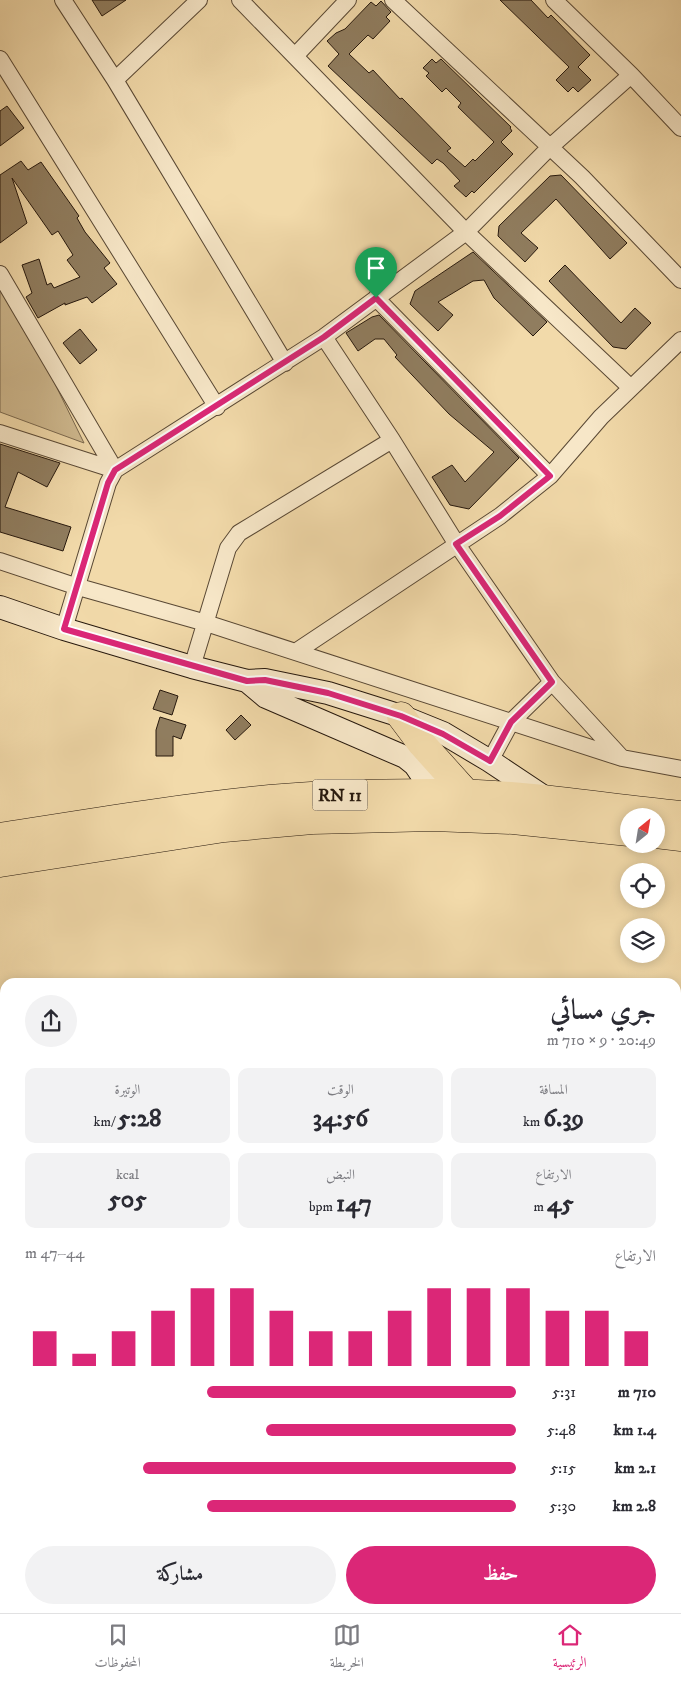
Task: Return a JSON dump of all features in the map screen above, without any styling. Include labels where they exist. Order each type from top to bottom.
[{"type":"highway","points":[[401,716],[422,744],[467,794]]},
{"type":"highway","name":"RN 11","points":[[0,837],[271,799],[434,793],[547,799],[681,815]]},
{"type":"highway","name":"RN 11","points":[[0,863],[224,828],[312,820],[433,817],[513,820],[620,831]]},
{"type":"highway","points":[[665,835],[681,837]]},
{"type":"street","points":[[63,0],[115,80],[285,363]]},
{"type":"street","points":[[115,80],[199,0]]},
{"type":"street","points":[[240,0],[466,232],[631,388]]},
{"type":"street","points":[[295,56],[348,0]]},
{"type":"street","points":[[393,0],[582,177],[681,280]]},
{"type":"street","points":[[554,0],[631,75],[681,128]]},
{"type":"street","points":[[0,59],[8,87],[217,407]]},
{"type":"street","points":[[64,629],[108,483],[115,470],[217,407],[324,337],[466,232],[549,148],[631,75]]},
{"type":"street","points":[[0,275],[115,470]]},
{"type":"street","points":[[376,298],[550,476]]},
{"type":"street","points":[[324,337],[392,440],[456,544],[552,682],[622,758]]},
{"type":"street","points":[[297,651],[500,516],[550,476],[601,417],[681,340]]},
{"type":"street","points":[[0,433],[115,470]]},
{"type":"street","points":[[192,667],[228,548],[239,532],[392,440]]},
{"type":"street","points":[[0,561],[76,586],[297,651],[622,758],[681,769]]},
{"type":"street","points":[[0,607],[64,629],[192,667],[247,681],[265,680],[328,693],[401,716],[443,734],[534,788],[547,799]]},
{"type":"street","points":[[247,681],[266,697],[405,757],[418,770],[434,793]]},
{"type":"street","points":[[490,761],[511,722],[552,682]]},
{"type":"shaded area","points":[[6,284],[84,443],[0,412],[0,285]]},
{"type":"building","points":[[92,0],[126,0],[102,16]]},
{"type":"building","points":[[500,0],[531,0],[548,18],[551,15],[590,55],[578,67],[591,80],[578,92],[573,87],[568,92],[556,80],[569,67]]},
{"type":"building","points":[[381,1],[391,12],[386,17],[390,21],[373,39],[368,35],[349,54],[369,73],[373,70],[400,99],[402,98],[451,148],[447,151],[465,167],[473,159],[475,161],[494,142],[458,107],[461,103],[446,88],[442,92],[426,76],[429,73],[423,68],[432,59],[436,63],[441,59],[511,127],[512,131],[501,142],[513,154],[474,193],[472,191],[466,197],[454,186],[460,181],[443,163],[437,159],[432,164],[328,66],[339,54],[327,41],[336,33],[345,29],[371,2],[376,6]]},
{"type":"building","points":[[7,106],[24,128],[0,146],[0,111]]},
{"type":"building","points":[[21,161],[28,170],[41,162],[79,216],[77,218],[85,232],[110,263],[104,268],[117,284],[92,303],[87,297],[65,305],[65,303],[38,318],[26,297],[32,293],[22,265],[39,259],[47,285],[51,283],[54,288],[80,277],[67,260],[73,255],[58,231],[52,235],[12,178],[27,223],[0,243],[0,175]]},
{"type":"building","points":[[561,175],[627,243],[610,259],[556,199],[521,233],[538,248],[525,262],[498,236],[499,226],[550,176]]},
{"type":"building","points":[[473,252],[547,322],[533,336],[494,298],[484,280],[473,281],[438,302],[453,315],[438,331],[410,304],[415,291]]},
{"type":"building","points":[[565,265],[621,323],[635,308],[651,323],[626,349],[613,347],[549,281]]},
{"type":"building","points":[[379,315],[519,458],[469,509],[450,505],[432,477],[452,465],[465,482],[494,452],[449,414],[395,357],[397,355],[384,339],[375,339],[358,351],[346,333],[372,317]]},
{"type":"building","points":[[80,329],[97,350],[80,364],[63,343]]},
{"type":"building","points":[[0,444],[60,463],[47,487],[18,472],[5,507],[71,527],[63,551],[0,532]]},
{"type":"building","points":[[160,690],[178,696],[172,715],[153,709]]},
{"type":"building","points":[[241,715],[251,725],[235,740],[226,730]]},
{"type":"building","points":[[160,717],[186,725],[181,739],[173,736],[173,756],[156,756],[156,730]]},
{"type":"route","points":[[376,298],[550,476],[500,516],[456,544],[552,682],[511,722],[490,761],[423,724],[328,693],[265,680],[247,681],[192,667],[64,629],[108,483],[115,470],[126,461],[217,407],[324,337],[376,298]]}]
